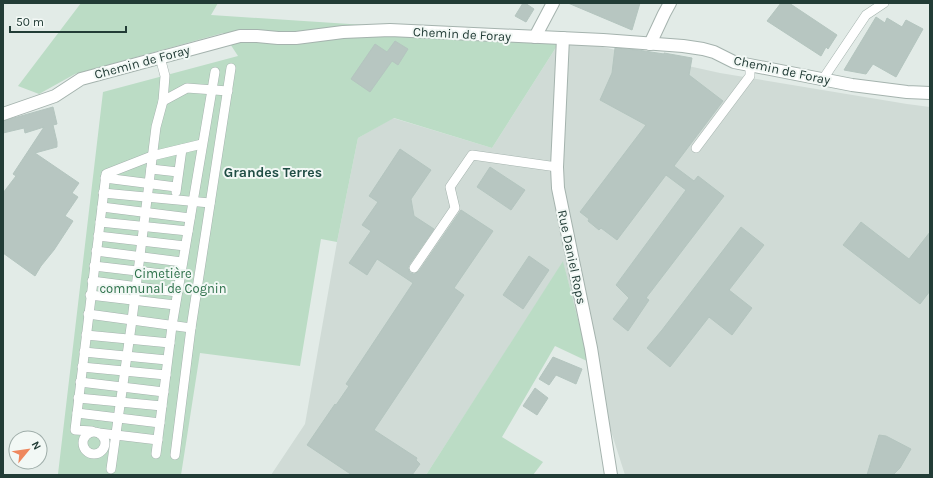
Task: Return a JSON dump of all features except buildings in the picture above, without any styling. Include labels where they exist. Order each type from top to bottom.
[{"type":"street","points":[[535,37],[553,3]]},
{"type":"street","points":[[650,44],[670,3]]},
{"type":"street","name":"Chemin de Foray","points":[[3,114],[55,96],[81,78],[240,36],[296,38],[343,32],[390,30],[563,38],[683,46],[714,52],[734,62],[852,85],[907,92],[930,92]]},
{"type":"street","name":"Rue Daniel Rops","points":[[563,38],[557,167],[558,188],[591,348],[610,474]]},
{"type":"lane","points":[[823,79],[866,15],[884,3]]},
{"type":"lane","points":[[111,469],[132,320],[156,127],[163,101],[165,76],[160,57]]},
{"type":"lane","points":[[696,148],[750,76],[750,65]]},
{"type":"lane","points":[[175,455],[191,328],[231,68]]},
{"type":"lane","points":[[156,454],[177,292],[215,72]]},
{"type":"lane","points":[[163,101],[187,88],[228,91]]},
{"type":"lane","points":[[158,440],[75,430],[105,178],[106,174],[152,156],[202,144]]},
{"type":"lane","points":[[174,200],[182,149]]},
{"type":"lane","points":[[414,268],[455,208],[450,187],[472,155],[557,167]]},
{"type":"lane","points":[[151,169],[178,172]]},
{"type":"lane","points":[[105,178],[176,186]]},
{"type":"lane","points":[[103,193],[210,203]]},
{"type":"lane","points":[[102,207],[190,218]]},
{"type":"lane","points":[[100,222],[188,231]]},
{"type":"lane","points":[[98,236],[185,246]]},
{"type":"lane","points":[[96,251],[182,262]]},
{"type":"lane","points":[[94,266],[180,276]]},
{"type":"lane","points":[[92,281],[177,292]]},
{"type":"lane","points":[[90,295],[175,305]]},
{"type":"lane","points":[[88,314],[191,328]]},
{"type":"lane","points":[[86,335],[170,343]]},
{"type":"lane","points":[[84,352],[167,360]]},
{"type":"lane","points":[[82,367],[166,375]]},
{"type":"lane","points":[[80,382],[164,392]]},
{"type":"lane","points":[[78,398],[162,406]]},
{"type":"lane","points":[[77,413],[160,423]]},
{"type":"shaded area","points":[[562,38],[720,73],[930,107],[930,475],[625,475],[589,362],[563,262],[426,475],[271,475],[305,424],[337,242],[358,138],[393,118],[492,148]]},
{"type":"green space","name":"Cimetière communal de Cognin","points":[[81,3],[218,3],[211,15],[562,38],[492,148],[394,118],[358,138],[337,242],[321,239],[300,366],[200,353],[181,475],[58,474],[103,92],[238,56],[223,33],[75,74],[39,94],[18,86]]},
{"type":"green space","points":[[563,261],[589,362],[555,346],[502,437],[543,462],[533,475],[426,475]]},
{"type":"district","name":"Grandes Terres","points":[[273,172]]}]
